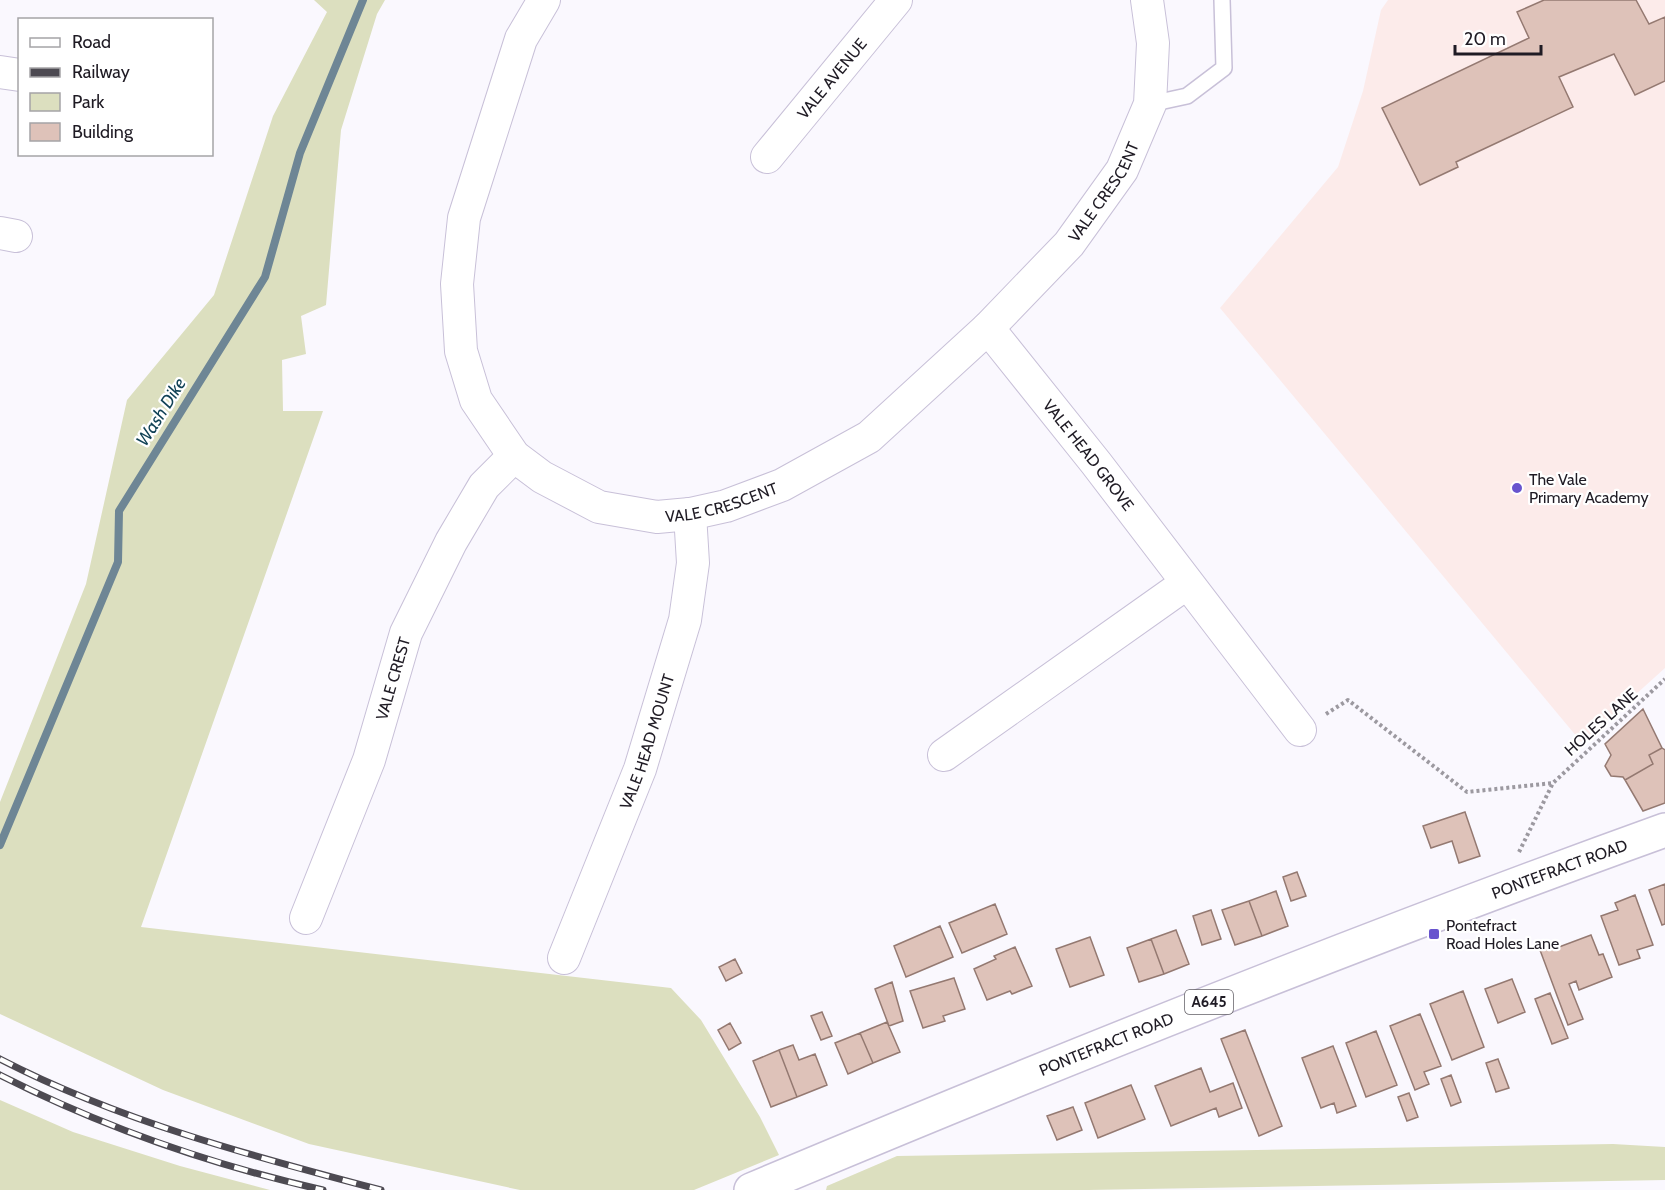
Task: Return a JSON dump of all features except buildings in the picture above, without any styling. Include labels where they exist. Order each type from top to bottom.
[{"type":"main road","name":"PONTEFRACT ROAD","points":[[755,1188],[1245,988],[1665,830]]},
{"type":"street","name":"VALE CRESCENT","points":[[544,0],[521,39],[464,218],[457,284],[460,351],[476,400],[513,456],[542,477],[598,507],[657,517],[690,514],[726,506],[782,485],[869,437],[988,328],[1069,244],[1122,170],[1150,104],[1154,43],[1147,0]]},
{"type":"street","name":"VALE AVENUE","points":[[767,157],[896,0]]},
{"type":"street","points":[[0,72],[18,75]]},
{"type":"street","name":"VALE HEAD GROVE","points":[[988,328],[1300,730]]},
{"type":"street","name":"VALE CREST","points":[[306,918],[369,760],[406,633],[452,542],[484,486],[513,456]]},
{"type":"street","name":"VALE HEAD MOUNT","points":[[564,958],[640,769],[685,620],[693,563],[690,514]]},
{"type":"street","points":[[944,754],[1187,583]]},
{"type":"lane","points":[[1150,104],[1187,96],[1224,68],[1222,0]]},
{"type":"path","name":"HOLES LANE","points":[[1520,883],[1519,848],[1553,783],[1665,679]]},
{"type":"path","points":[[1300,730],[1348,700],[1467,792],[1553,783]]},
{"type":"shaded area","name":"The Vale Primary Academy","points":[[1388,0],[1665,0],[1665,668],[1582,743],[1220,308],[1338,167],[1363,91],[1381,10]]},
{"type":"green space","points":[[314,0],[385,0],[377,14],[341,130],[326,305],[301,316],[306,354],[282,360],[283,411],[323,411],[141,927],[671,988],[701,1020],[760,1117],[779,1155],[694,1190],[520,1190],[309,1144],[163,1090],[0,1014],[0,802],[86,584],[127,400],[214,295],[273,116],[327,12]]},
{"type":"green space","points":[[0,1100],[73,1132],[180,1166],[270,1190],[0,1190]]},
{"type":"green space","points":[[1613,1144],[1665,1147],[1665,1180],[1088,1190],[826,1190],[827,1186],[897,1156]]},
{"type":"waterway","name":"Wash Dike","points":[[0,845],[118,562],[119,511],[265,277],[300,153],[363,0]]},
{"type":"railway","points":[[0,1059],[45,1081],[139,1119],[235,1150],[381,1190]]},
{"type":"railway","points":[[0,1075],[77,1111],[158,1142],[240,1169],[323,1190]]},
{"type":"place","name":"The Vale Primary Academy","points":[[1517,488]]},
{"type":"place","name":"Pontefract Road Holes Lane","points":[[1434,934]]}]
